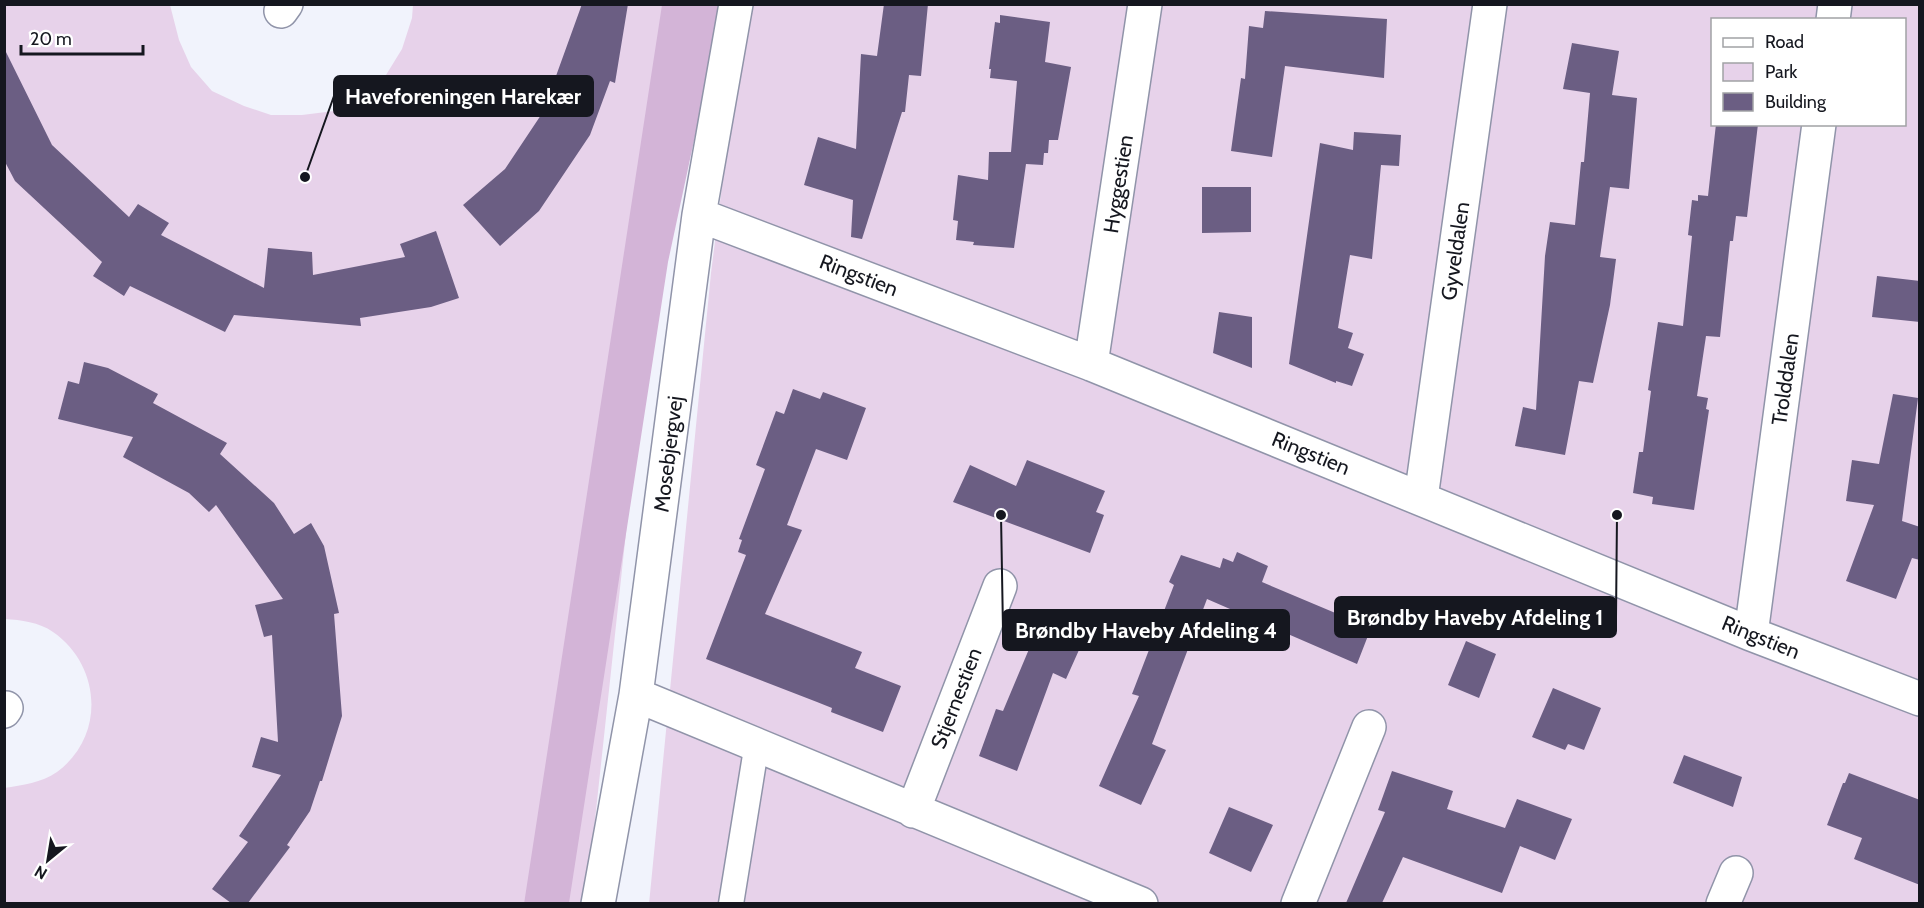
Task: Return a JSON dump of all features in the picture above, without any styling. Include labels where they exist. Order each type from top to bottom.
[{"type":"street","name":"Mosebjergvej","points":[[598,903],[636,694],[699,215],[736,4]]},
{"type":"street","name":"Hyggestien","points":[[1091,364],[1145,4]]},
{"type":"street","name":"Gyveldalen","points":[[1421,498],[1490,4]]},
{"type":"street","name":"Trolddalen","points":[[1751,634],[1819,126]]},
{"type":"street","name":"Ringstien","points":[[699,215],[1091,364],[1751,634],[1920,699]]},
{"type":"street","name":"Stjernestien","points":[[913,811],[1000,586]]},
{"type":"street","points":[[636,694],[757,743],[1108,898],[1141,903]]},
{"type":"street","points":[[1298,903],[1369,727]]},
{"type":"street","points":[[1723,903],[1736,873]]},
{"type":"lane","points":[[731,903],[757,743]]},
{"type":"green space","points":[[5,5],[170,5],[179,40],[191,67],[212,91],[244,106],[271,115],[302,115],[334,111],[361,96],[386,75],[402,49],[412,18],[413,5],[683,5],[586,903],[5,903],[4,788],[45,779],[57,772],[73,757],[84,740],[90,721],[91,701],[88,681],[81,663],[69,646],[42,626],[5,619]]},
{"type":"green space","points":[[745,5],[1919,5],[1919,903],[649,904],[711,273]]},
{"type":"shaded area","points":[[662,5],[723,5],[668,262],[569,903],[524,904]]},
{"type":"building","points":[[582,4],[628,4],[615,83],[610,81],[590,135],[539,211],[500,246],[463,205],[505,169],[543,112]]},
{"type":"building","points":[[884,4],[928,4],[921,76],[909,75],[905,112],[902,112],[862,239],[851,237],[853,200],[804,185],[818,137],[856,149],[861,54],[877,56]]},
{"type":"building","points":[[1265,11],[1387,19],[1384,78],[1285,66],[1272,157],[1231,151],[1241,78],[1245,79],[1249,26],[1263,28]]},
{"type":"building","points":[[1000,15],[1050,22],[1045,62],[1071,67],[1058,140],[1049,140],[1048,153],[1044,153],[1043,165],[1026,164],[1014,248],[973,245],[974,242],[956,240],[958,221],[953,220],[958,175],[988,180],[989,152],[1011,152],[1017,81],[990,78],[991,69],[989,69],[995,22],[1000,23]]},
{"type":"building","points":[[1572,43],[1619,51],[1612,95],[1637,98],[1629,189],[1610,187],[1600,257],[1616,259],[1610,305],[1593,383],[1579,381],[1565,455],[1515,446],[1523,407],[1536,410],[1545,256],[1550,222],[1575,225],[1581,162],[1584,162],[1590,93],[1563,89]]},
{"type":"building","points":[[4,48],[52,145],[129,217],[138,204],[169,223],[161,235],[264,288],[268,248],[312,252],[313,275],[405,257],[400,244],[436,231],[459,298],[431,307],[360,318],[361,326],[234,315],[225,332],[130,286],[124,296],[93,276],[102,262],[15,181],[4,160]]},
{"type":"building","points":[[1716,126],[1758,126],[1747,217],[1736,216],[1733,241],[1730,241],[1720,337],[1706,336],[1697,396],[1708,398],[1706,409],[1709,410],[1694,510],[1652,504],[1653,497],[1633,493],[1639,452],[1643,452],[1651,391],[1648,390],[1658,322],[1683,326],[1692,236],[1688,235],[1692,200],[1698,201],[1698,195],[1708,196]]},
{"type":"building","points":[[1354,132],[1401,135],[1399,166],[1381,165],[1372,259],[1350,255],[1338,328],[1353,333],[1348,348],[1364,354],[1352,386],[1336,381],[1336,383],[1289,364],[1320,143],[1353,150]]},
{"type":"building","points":[[1202,187],[1251,187],[1251,232],[1202,233]]},
{"type":"building","points":[[1877,276],[1920,281],[1920,322],[1872,317]]},
{"type":"building","points":[[1219,312],[1252,317],[1252,368],[1213,353]]},
{"type":"building","points":[[84,362],[108,368],[158,394],[153,403],[227,443],[220,454],[274,503],[294,534],[311,523],[324,546],[339,613],[334,614],[342,716],[310,811],[287,845],[290,847],[248,903],[231,903],[212,889],[248,842],[239,836],[281,775],[252,767],[261,737],[278,742],[272,635],[264,637],[255,605],[283,599],[216,505],[209,512],[189,493],[123,457],[133,437],[58,419],[68,381],[79,384]]},
{"type":"building","points":[[793,389],[820,399],[823,392],[866,408],[847,460],[816,449],[787,525],[802,530],[765,614],[862,652],[855,668],[901,686],[883,732],[831,712],[832,708],[706,659],[746,555],[738,552],[742,540],[739,539],[765,469],[756,465],[776,411],[784,414]]},
{"type":"building","points":[[1893,394],[1918,398],[1902,521],[1920,527],[1920,560],[1912,558],[1896,599],[1846,581],[1874,505],[1846,501],[1852,460],[1879,464]]},
{"type":"building","points":[[1027,460],[1105,491],[1096,512],[1104,515],[1090,553],[953,502],[970,465],[1016,486]]},
{"type":"building","points":[[1237,552],[1268,566],[1262,582],[1371,628],[1357,664],[1207,599],[1152,744],[1166,750],[1141,805],[1099,786],[1139,696],[1132,694],[1174,585],[1169,582],[1181,555],[1220,568],[1223,558],[1233,562]]},
{"type":"building","points":[[1040,623],[1083,641],[1066,679],[1053,673],[1017,771],[979,756],[996,709],[1003,711]]},
{"type":"building","points":[[1466,641],[1496,654],[1479,698],[1448,685]]},
{"type":"building","points":[[1553,688],[1601,708],[1584,750],[1568,744],[1565,750],[1532,737]]},
{"type":"building","points":[[1684,755],[1742,777],[1733,807],[1673,783]]},
{"type":"building","points":[[1392,771],[1453,791],[1447,809],[1505,828],[1517,799],[1572,819],[1555,860],[1520,846],[1502,893],[1403,857],[1382,903],[1346,903],[1385,812],[1378,810]]},
{"type":"building","points":[[1849,773],[1920,800],[1920,885],[1854,859],[1862,838],[1827,825]]},
{"type":"building","points":[[1229,807],[1273,825],[1251,872],[1209,853]]},
{"type":"place","name":"Haveforeningen Harekær","points":[[305,177]]},
{"type":"place","name":"Brøndby Haveby Afdeling 4","points":[[1001,515]]},
{"type":"place","name":"Brøndby Haveby Afdeling 1","points":[[1617,515]]}]
